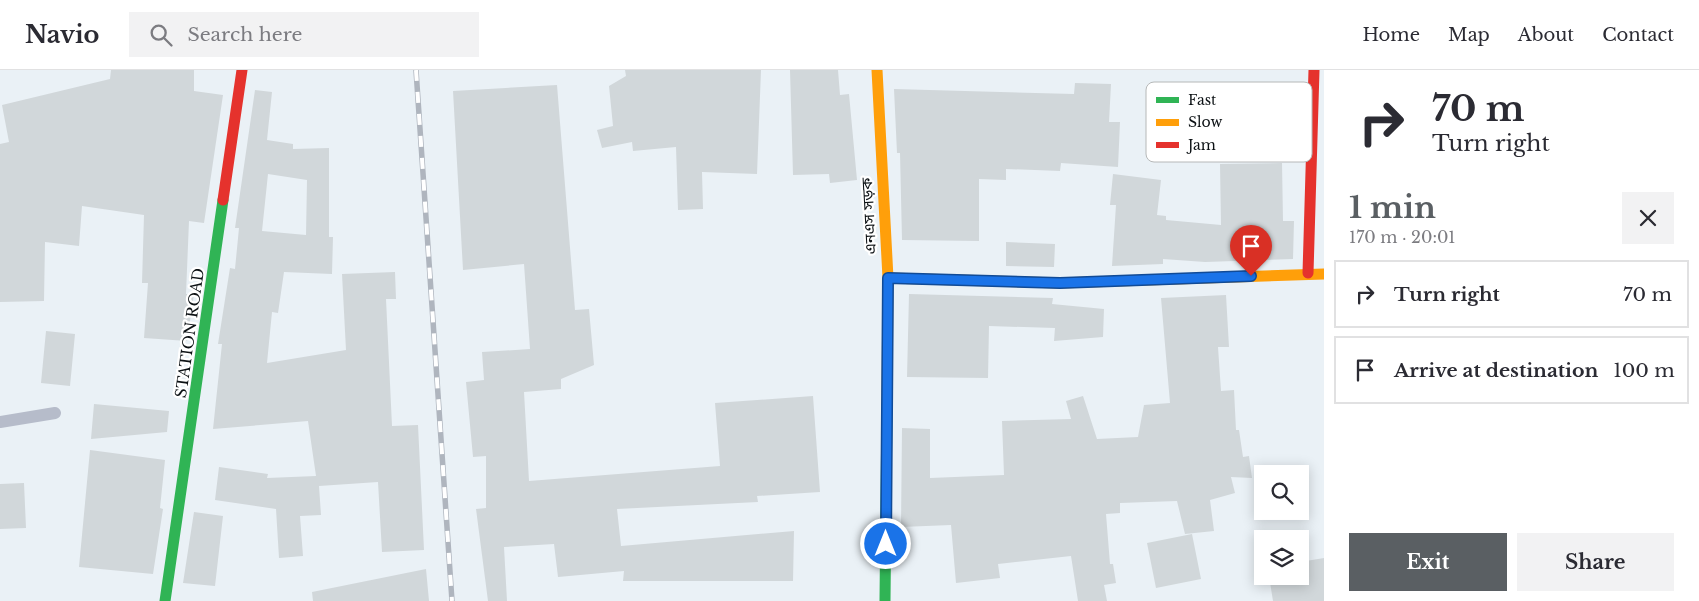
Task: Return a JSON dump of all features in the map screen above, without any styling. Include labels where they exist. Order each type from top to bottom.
[{"type":"street","name":"STATION ROAD","points":[[165,601],[242,70]]},
{"type":"street","name":"এনএস সড়ক","points":[[877,70],[888,278],[885,601]]},
{"type":"street","points":[[1312,138],[1314,70]]},
{"type":"street","points":[[1308,273],[1311,162]]},
{"type":"street","points":[[888,278],[1060,283],[1308,273],[1324,274]]},
{"type":"lane","points":[[0,422],[55,414]]},
{"type":"building","points":[[111,70],[194,70],[194,91],[223,95],[204,223],[189,221],[186,294],[194,294],[187,341],[144,338],[148,283],[142,283],[144,215],[82,206],[79,246],[45,242],[44,301],[0,302],[0,144],[9,142],[2,105],[110,79]]},
{"type":"building","points":[[625,70],[761,70],[757,174],[702,172],[703,209],[678,210],[676,147],[633,151],[632,142],[602,148],[597,130],[613,126],[609,86],[626,76]]},
{"type":"building","points":[[790,70],[838,70],[840,95],[849,94],[857,180],[830,183],[829,174],[793,175]]},
{"type":"building","points":[[1075,83],[1111,84],[1109,122],[1120,122],[1118,167],[1061,163],[1060,171],[1006,169],[1006,180],[979,179],[979,241],[902,240],[900,153],[897,153],[894,89],[1074,94]]},
{"type":"building","points":[[557,85],[575,310],[589,309],[594,365],[561,379],[561,389],[524,392],[529,481],[720,466],[715,403],[813,396],[820,492],[757,496],[758,502],[617,509],[621,546],[794,531],[793,581],[623,581],[624,571],[558,577],[554,544],[504,547],[507,601],[488,601],[476,509],[486,508],[486,456],[473,457],[466,382],[484,380],[482,352],[530,349],[524,264],[463,270],[453,91]]},
{"type":"building","points":[[255,90],[272,92],[267,140],[293,144],[293,149],[329,148],[329,237],[333,237],[332,274],[284,272],[278,313],[272,312],[267,363],[346,350],[342,274],[395,272],[396,299],[386,299],[392,426],[418,425],[424,550],[382,552],[378,482],[319,486],[321,515],[300,516],[303,556],[279,558],[276,509],[215,500],[219,467],[268,474],[267,478],[316,476],[308,421],[213,429],[222,344],[218,344],[230,268],[235,269],[239,228],[235,228]],"holes":[[[268,174],[307,180],[306,235],[262,231]]]},
{"type":"building","points":[[1282,163],[1283,221],[1294,221],[1293,259],[1205,262],[1163,259],[1163,264],[1112,266],[1116,205],[1110,205],[1113,174],[1161,180],[1157,215],[1166,216],[1166,220],[1221,225],[1220,164]]},
{"type":"building","points":[[1006,242],[1055,244],[1054,267],[1006,266]]},
{"type":"building","points":[[909,294],[1053,298],[1052,304],[1104,309],[1103,337],[1054,341],[1055,328],[989,326],[988,378],[907,377]]},
{"type":"building","points":[[1226,295],[1229,347],[1218,347],[1221,391],[1234,390],[1236,430],[1239,430],[1243,457],[1249,456],[1252,478],[1231,477],[1235,493],[1210,500],[1214,531],[1185,534],[1177,501],[1120,503],[1120,513],[1106,514],[1110,564],[1113,564],[1116,583],[1104,585],[1107,601],[1078,601],[1071,556],[998,564],[1000,578],[956,583],[951,525],[901,527],[902,428],[930,429],[930,478],[1004,475],[1002,421],[1071,419],[1066,401],[1083,396],[1097,439],[1138,437],[1144,405],[1170,403],[1161,298]]},
{"type":"building","points":[[46,331],[75,334],[70,386],[41,383]]},
{"type":"building","points":[[94,404],[169,411],[167,432],[91,439]]},
{"type":"building","points":[[90,450],[165,460],[160,508],[163,509],[153,574],[79,567]]},
{"type":"building","points":[[24,483],[26,528],[0,529],[0,484]]},
{"type":"building","points":[[194,512],[223,516],[215,586],[183,583]]},
{"type":"building","points":[[1192,534],[1201,579],[1156,588],[1147,543]]},
{"type":"building","points":[[1324,558],[1324,601],[1273,601],[1270,585],[1309,585],[1309,560]]},
{"type":"building","points":[[426,569],[429,601],[313,601],[312,592]]},
{"type":"railway","points":[[416,70],[452,601]]},
{"type":"traffic: fast","points":[[165,601],[223,200]]},
{"type":"traffic: fast","points":[[885,601],[887,404]]},
{"type":"traffic: slow","points":[[877,70],[888,278],[887,404]]},
{"type":"traffic: slow","points":[[888,278],[1060,283],[1324,274]]},
{"type":"traffic: jam","points":[[223,200],[242,70]]},
{"type":"traffic: jam","points":[[1312,138],[1314,70]]},
{"type":"traffic: jam","points":[[1308,273],[1311,162]]},
{"type":"route","points":[[886,544],[888,278],[1060,283],[1251,276]]}]
